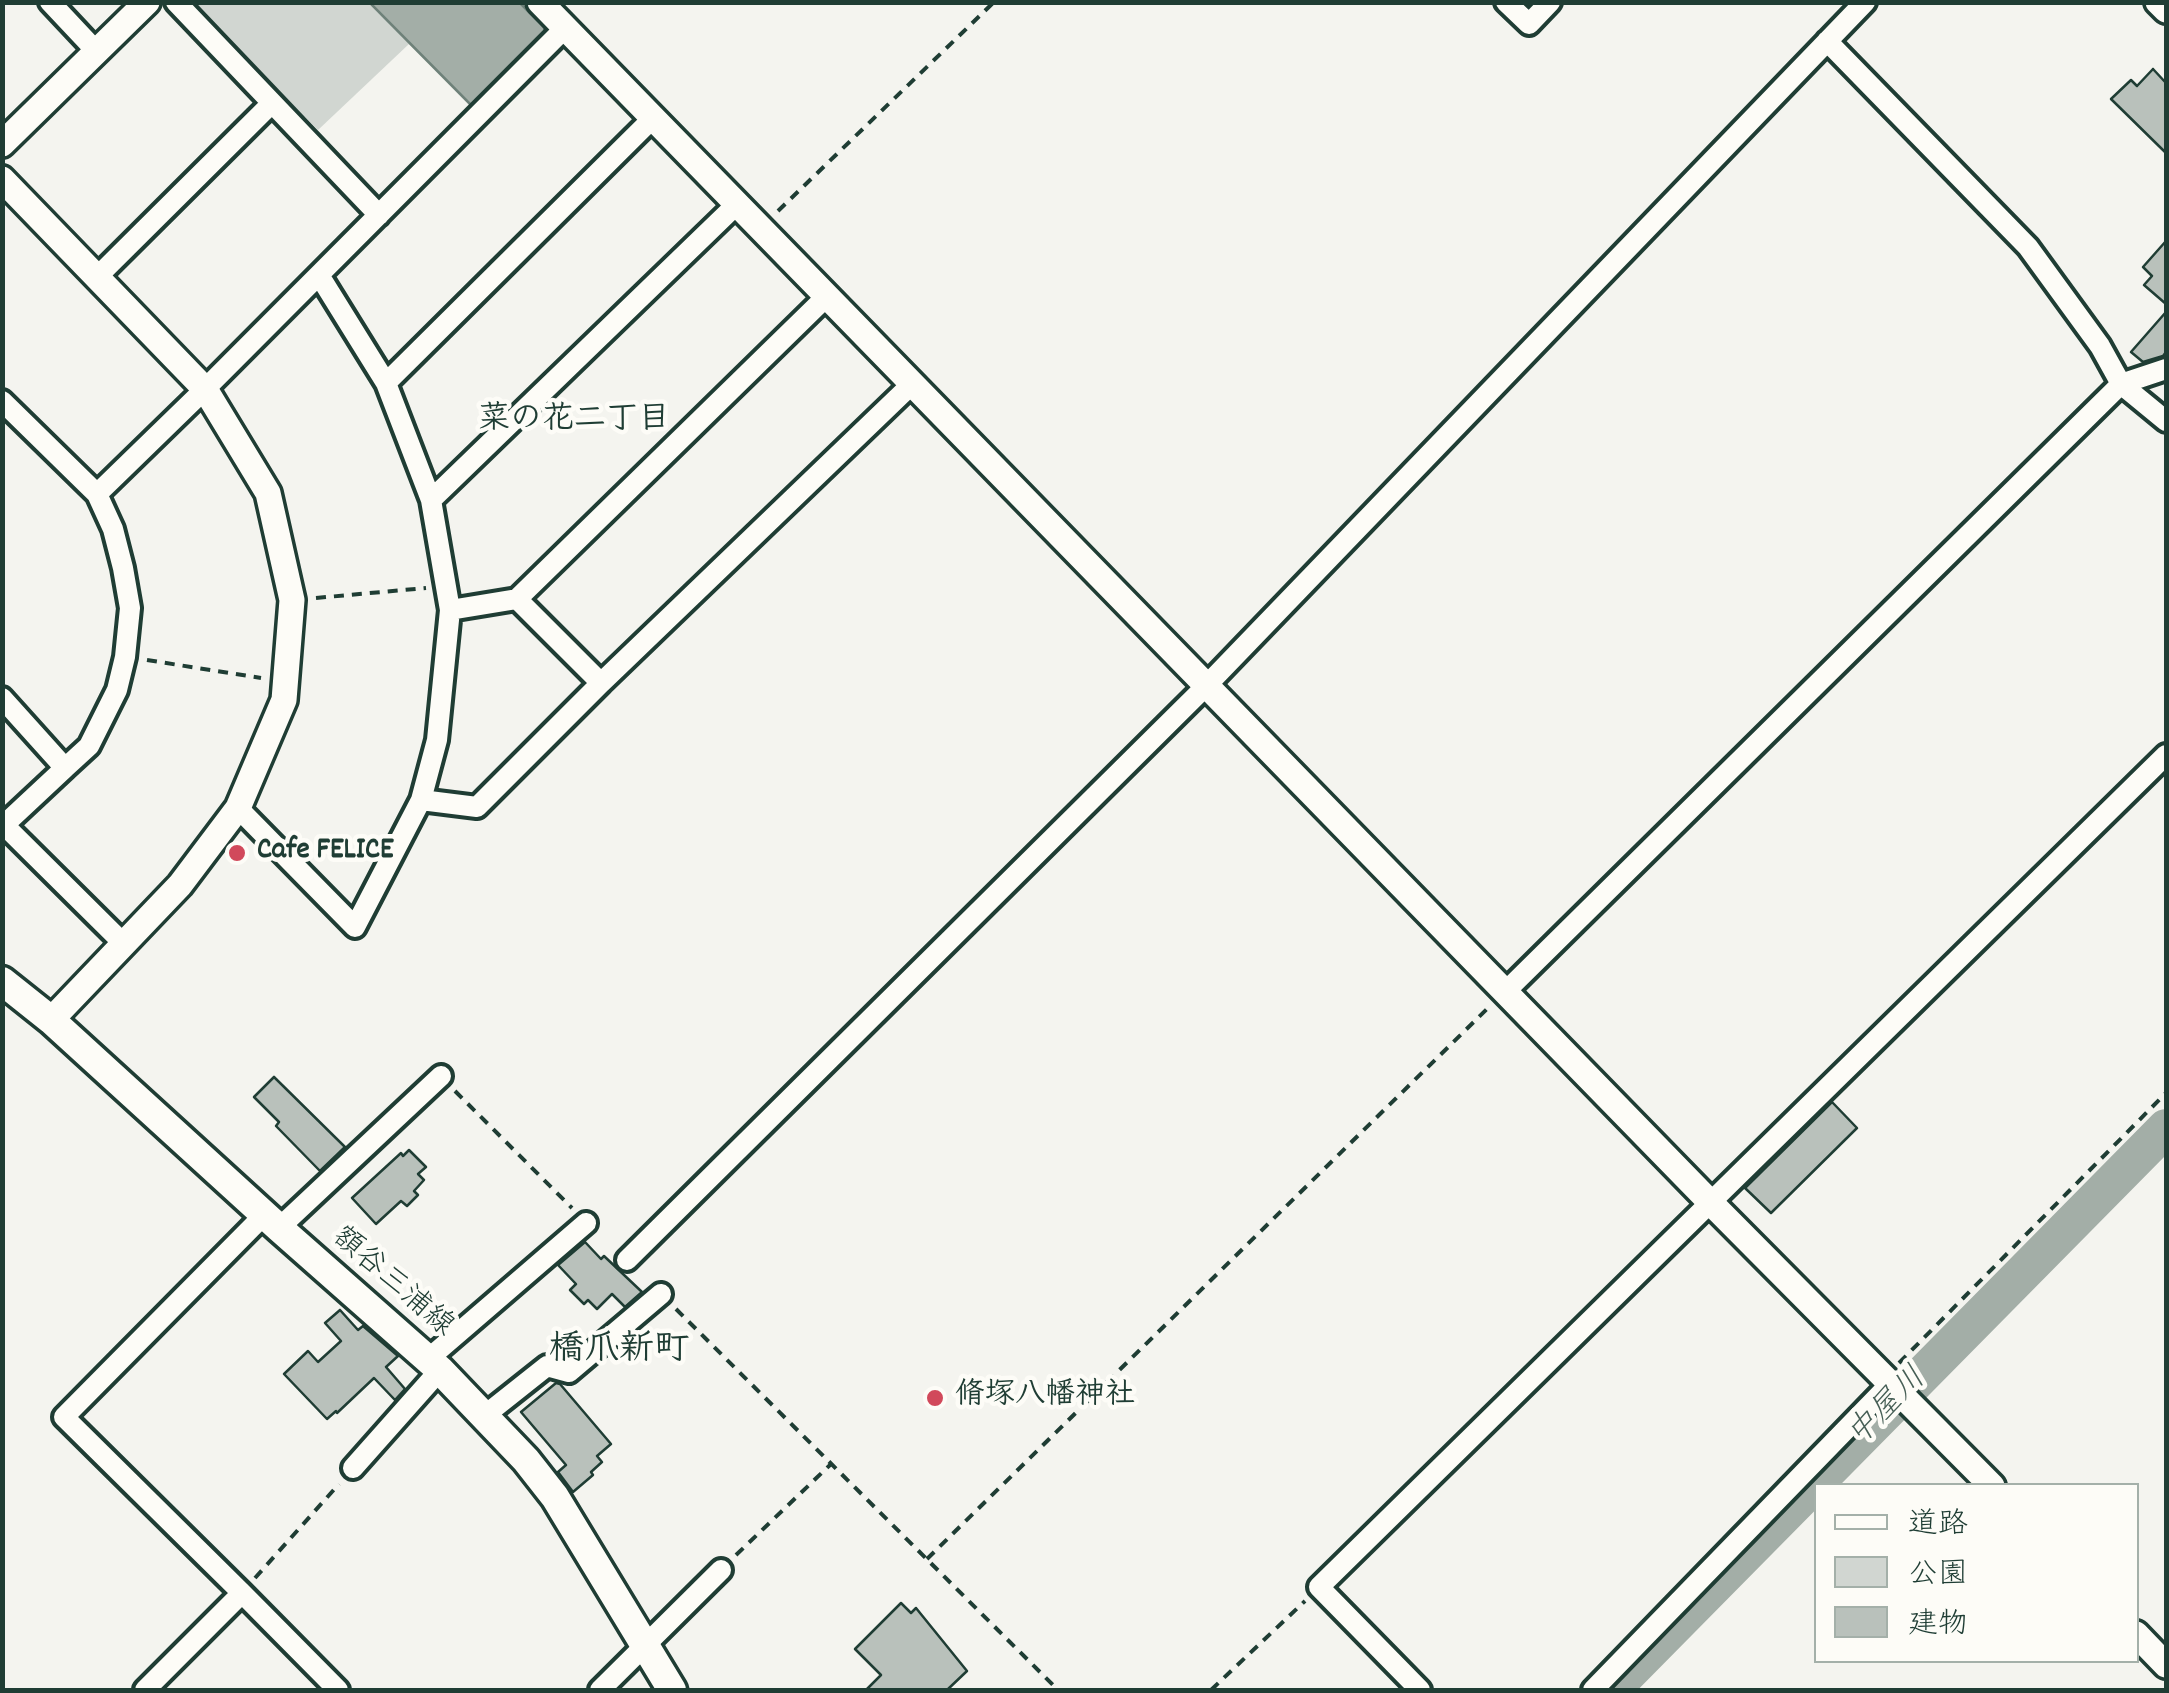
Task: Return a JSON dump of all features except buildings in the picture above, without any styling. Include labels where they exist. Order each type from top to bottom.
[{"type":"main road","name":"額谷三浦線","points":[[2,982],[51,1020],[434,1365],[526,1460],[555,1497],[672,1690]]},
{"type":"street","points":[[50,2],[97,52]]},
{"type":"street","points":[[2,144],[147,2]]},
{"type":"street","points":[[176,2],[379,215]]},
{"type":"street","points":[[540,2],[1989,1483]]},
{"type":"street","points":[[1506,2],[1529,24],[1550,2]]},
{"type":"street","points":[[628,1260],[1206,686],[1865,2]]},
{"type":"street","points":[[2158,2],[2166,10]]},
{"type":"street","points":[[97,494],[565,28]]},
{"type":"street","points":[[1827,42],[2028,246],[2100,346],[2121,384],[2166,421]]},
{"type":"street","points":[[97,277],[272,103]]},
{"type":"street","points":[[386,383],[653,118]]},
{"type":"street","points":[[2,179],[204,390],[268,493],[292,600],[284,700],[238,808],[180,885],[51,1020]]},
{"type":"street","points":[[431,500],[737,204]]},
{"type":"street","points":[[238,808],[355,927],[421,800],[437,740],[450,610],[431,500],[386,383],[319,275]]},
{"type":"street","points":[[450,610],[517,599],[826,296]]},
{"type":"street","points":[[1506,991],[2121,384],[2166,368]]},
{"type":"street","points":[[421,800],[477,807],[912,384]]},
{"type":"street","points":[[2,401],[97,494],[124,568],[130,608],[126,657],[117,690],[89,746],[4,826],[124,944]]},
{"type":"street","points":[[517,599],[602,683]]},
{"type":"street","points":[[2,698],[65,768]]},
{"type":"street","points":[[1420,1690],[1320,1587],[2166,755]]},
{"type":"street","points":[[338,1690],[64,1417],[272,1221],[442,1076]]},
{"type":"street","points":[[353,1468],[434,1365],[586,1223]]},
{"type":"street","points":[[484,1416],[547,1366],[569,1372],[661,1294]]},
{"type":"street","points":[[1592,1690],[1891,1383]]},
{"type":"street","points":[[600,1690],[721,1570]]},
{"type":"street","points":[[145,1690],[242,1592]]},
{"type":"street","points":[[2139,1637],[2166,1665]]},
{"type":"path","points":[[760,228],[994,2]]},
{"type":"path","points":[[292,600],[446,586]]},
{"type":"path","points":[[126,657],[286,682]]},
{"type":"path","points":[[926,1560],[1506,991]]},
{"type":"path","points":[[442,1076],[586,1223]]},
{"type":"path","points":[[1891,1383],[2166,1092]]},
{"type":"path","points":[[661,1294],[1058,1690]]},
{"type":"path","points":[[721,1570],[830,1465]]},
{"type":"path","points":[[242,1592],[353,1468]]},
{"type":"path","points":[[1211,1690],[1320,1587]]},
{"type":"green space","points":[[193,3],[368,3],[409,44],[318,130]]},
{"type":"shaded area","points":[[370,3],[520,3],[544,27],[545,38],[473,107]]},
{"type":"waterway","name":"中屋川","points":[[1815,1483],[2166,1128]]},
{"type":"waterway","name":"中屋川","points":[[1611,1690],[1814,1484]]},
{"type":"place","name":"Cafe FELICE","points":[[237,853]]},
{"type":"place","name":"脩塚八幡神社","points":[[935,1398]]},
{"type":"district","name":"菜の花二丁目","points":[[574,423]]},
{"type":"district","name":"橋爪新町","points":[[619,1353]]}]
